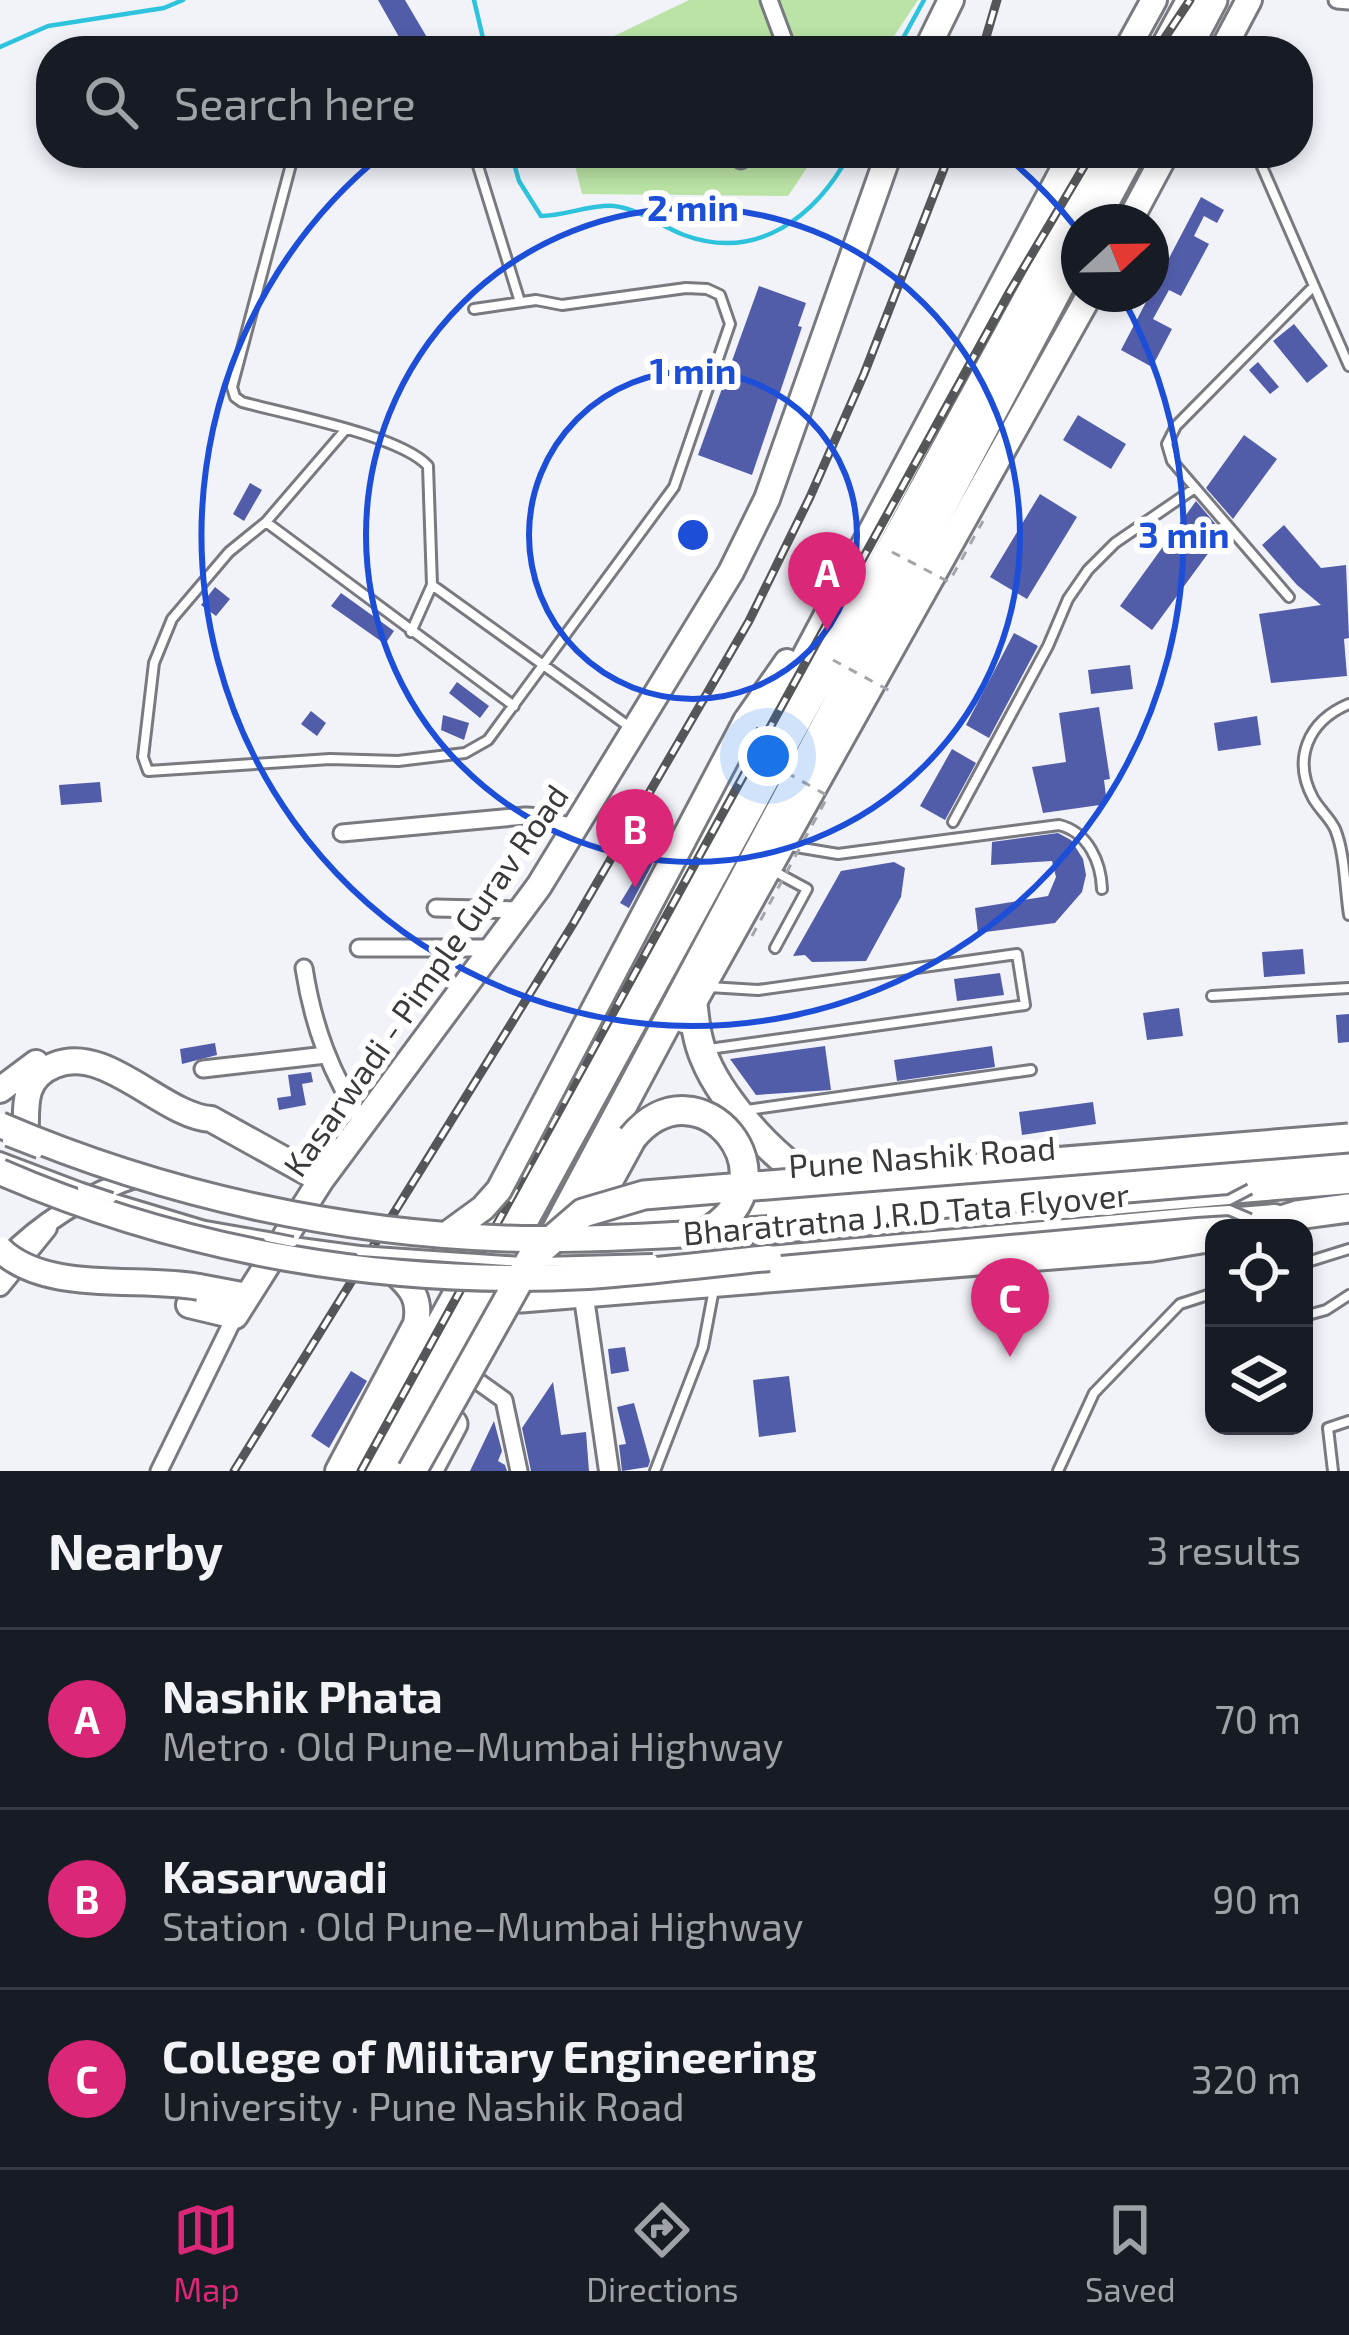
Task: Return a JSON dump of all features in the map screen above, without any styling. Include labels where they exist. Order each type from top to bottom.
[{"type":"highway","points":[[1174,36],[1198,1]]},
{"type":"highway","points":[[1190,36],[1198,1]]},
{"type":"highway","points":[[434,1465],[521,1298],[552,1208],[1099,168]]},
{"type":"highway","points":[[1104,204],[1123,168]]},
{"type":"highway","points":[[383,1471],[552,1208],[1061,283]]},
{"type":"highway","points":[[1003,284],[1028,297]]},
{"type":"highway","points":[[698,995],[701,1049],[722,1092],[807,1179],[869,1198]]},
{"type":"highway","points":[[552,1208],[645,1122],[676,1111],[696,1112],[724,1126],[736,1142],[746,1177],[733,1210],[705,1234]]},
{"type":"highway","name":"Bharatratna J.R.D Tata Flyover","points":[[412,1471],[532,1257],[583,1214],[610,1202],[1349,1138]]},
{"type":"highway","name":"Pune Nashik Road","points":[[552,1208],[595,1216],[1349,1159]]},
{"type":"highway","points":[[552,1208],[563,1270],[583,1291]]},
{"type":"highway","points":[[1279,1219],[1349,1208]]},
{"type":"highway","points":[[521,1298],[1205,1238]]},
{"type":"main road","points":[[933,36],[951,0]]},
{"type":"main road","points":[[1134,36],[1154,0]]},
{"type":"main road","points":[[1230,36],[1250,0]]},
{"type":"main road","name":"Kasarwadi - Pimple Gurav Road","points":[[241,1306],[321,1180],[522,910],[731,572],[767,499],[884,168]]},
{"type":"main road","points":[[552,1208],[812,642],[1064,168]]},
{"type":"main road","points":[[1139,204],[1158,168]]},
{"type":"main road","points":[[358,1471],[552,1208],[609,1147],[1080,312]]},
{"type":"main road","points":[[446,1234],[483,1208],[499,1190],[746,721],[788,661],[812,642]]},
{"type":"main road","points":[[0,1090],[48,1055],[84,1049],[156,1077],[201,1102],[211,1119]]},
{"type":"main road","points":[[26,1136],[26,1096],[34,1079],[51,1066],[73,1061],[126,1079],[193,1118],[211,1119],[321,1180]]},
{"type":"main road","name":"Bharatratna J.R.D Tata Flyover","points":[[0,1125],[78,1158],[254,1206],[446,1234],[604,1238],[705,1234],[1349,1181]]},
{"type":"main road","name":"Bharatratna J.R.D Tata Flyover","points":[[3,1172],[57,1197],[172,1233],[248,1251],[394,1272],[586,1276],[1205,1227]]},
{"type":"main road","points":[[0,1249],[14,1263],[50,1275],[241,1306]]},
{"type":"main road","points":[[0,1266],[44,1287],[194,1296]]},
{"type":"main road","points":[[338,1471],[416,1324],[414,1293],[394,1272]]},
{"type":"street","points":[[769,0],[782,36]]},
{"type":"street","points":[[1336,0],[1349,1]]},
{"type":"street","points":[[342,833],[535,815],[550,824],[577,826]]},
{"type":"street","points":[[436,908],[522,910]]},
{"type":"street","points":[[359,948],[494,948]]},
{"type":"street","points":[[304,968],[310,1007],[326,1055],[340,1088],[364,1124]]},
{"type":"street","points":[[203,1070],[326,1055]]},
{"type":"street","points":[[0,1266],[27,1235],[88,1197],[150,1173],[305,1209]]},
{"type":"street","points":[[0,1286],[50,1224]]},
{"type":"street","points":[[583,1291],[610,1471]]},
{"type":"street","points":[[159,1471],[241,1306]]},
{"type":"street","points":[[476,1380],[504,1400],[519,1471]]},
{"type":"lane","points":[[290,168],[232,387],[235,398],[242,402],[346,429],[412,453],[428,466],[432,585],[411,632]]},
{"type":"lane","points":[[479,168],[520,302]]},
{"type":"lane","points":[[1263,168],[1349,366]]},
{"type":"lane","points":[[1289,597],[1172,461],[1166,444],[1314,286]]},
{"type":"lane","points":[[346,429],[266,522],[218,563],[166,628],[154,663],[142,757],[148,771],[330,759],[398,761],[465,753],[488,740],[674,488],[730,324],[720,296],[707,289],[686,288],[562,305],[536,300],[474,309]]},
{"type":"lane","points":[[953,822],[1048,646],[1068,599],[1088,570],[1114,543],[1195,488]]},
{"type":"lane","points":[[266,522],[514,706]]},
{"type":"lane","points":[[432,585],[634,730]]},
{"type":"lane","points":[[1349,704],[1328,716],[1311,735],[1301,760],[1303,778],[1315,803],[1336,831],[1349,915]]},
{"type":"lane","points":[[782,844],[838,854],[1059,825],[1072,828],[1095,855],[1102,889]]},
{"type":"lane","points":[[769,868],[807,890],[775,947]]},
{"type":"lane","points":[[698,995],[1017,954],[1025,1005],[701,1049]]},
{"type":"lane","points":[[1212,996],[1349,988]]},
{"type":"lane","points":[[739,1111],[1030,1070]]},
{"type":"lane","points":[[0,1138],[107,1178],[222,1209],[369,1237],[463,1247],[612,1250],[783,1238],[1200,1203],[1228,1200],[1250,1189]]},
{"type":"lane","points":[[3,1172],[82,1189],[205,1226],[329,1249],[457,1260],[581,1262],[728,1255],[1229,1210],[1246,1219]]},
{"type":"lane","points":[[1313,1260],[1349,1249]]},
{"type":"lane","points":[[655,1471],[703,1347],[716,1281]]},
{"type":"lane","points":[[1313,1314],[1349,1295]]},
{"type":"lane","points":[[1058,1471],[1094,1393],[1180,1304],[1205,1296]]},
{"type":"lane","points":[[1334,1471],[1328,1427],[1349,1420]]},
{"type":"path","points":[[892,552],[949,582],[983,521]]},
{"type":"path","points":[[833,660],[892,692]]},
{"type":"path","points":[[752,936],[828,796],[775,766]]},
{"type":"green space","points":[[689,0],[918,0],[894,36],[614,36]]},
{"type":"green space","points":[[576,168],[807,168],[788,196],[582,194]]},
{"type":"building","points":[[378,0],[405,0],[426,36],[398,36]]},
{"type":"building","points":[[1201,197],[1224,210],[1217,223],[1204,216],[1194,236],[1209,244],[1181,296],[1169,290],[1169,258]]},
{"type":"building","points":[[759,286],[806,303],[752,475],[698,455]]},
{"type":"building","points":[[1141,312],[1157,312],[1153,319],[1172,329],[1152,367],[1121,350]]},
{"type":"building","points":[[1294,324],[1328,366],[1307,383],[1273,341]]},
{"type":"building","points":[[1258,362],[1279,387],[1270,394],[1249,370]]},
{"type":"building","points":[[1078,415],[1126,444],[1111,469],[1063,440]]},
{"type":"building","points":[[1244,435],[1277,459],[1233,519],[1206,488]]},
{"type":"building","points":[[250,483],[262,490],[244,521],[233,514]]},
{"type":"building","points":[[1040,494],[1077,517],[1027,599],[990,577]]},
{"type":"building","points":[[1196,501],[1223,533],[1152,630],[1120,606]]},
{"type":"building","points":[[1284,525],[1321,568],[1346,565],[1347,676],[1271,683],[1259,614],[1321,605],[1262,545]]},
{"type":"building","points":[[215,587],[230,599],[216,616],[201,605]]},
{"type":"building","points":[[341,593],[394,631],[385,644],[331,606]]},
{"type":"building","points":[[1014,633],[1038,646],[989,738],[966,725]]},
{"type":"building","points":[[1130,665],[1133,689],[1091,694],[1088,670]]},
{"type":"building","points":[[457,682],[489,706],[480,718],[449,693]]},
{"type":"building","points":[[1099,707],[1110,779],[1104,780],[1107,804],[1043,813],[1032,767],[1066,762],[1059,713]]},
{"type":"building","points":[[311,711],[326,723],[317,736],[301,724]]},
{"type":"building","points":[[443,715],[469,723],[464,740],[441,730]]},
{"type":"building","points":[[1257,716],[1261,745],[1218,751],[1214,723]]},
{"type":"building","points":[[952,749],[976,763],[945,820],[920,806]]},
{"type":"building","points":[[100,782],[102,802],[61,805],[59,785]]},
{"type":"building","points":[[1058,833],[1071,840],[1083,859],[1082,892],[1055,923],[978,933],[975,908],[1048,896],[1056,877],[1052,861],[991,865],[992,842]]},
{"type":"building","points":[[649,856],[655,859],[629,908],[620,903]]},
{"type":"building","points":[[894,862],[905,868],[901,897],[866,961],[812,962],[805,955],[793,956],[841,871]]},
{"type":"building","points":[[1303,949],[1305,974],[1264,977],[1262,952]]},
{"type":"building","points":[[1000,973],[1004,995],[957,1001],[954,979]]},
{"type":"building","points":[[1179,1008],[1183,1036],[1147,1040],[1143,1013]]},
{"type":"building","points":[[1349,1014],[1349,1042],[1338,1043],[1336,1015]]},
{"type":"building","points":[[215,1043],[217,1055],[182,1064],[180,1049]]},
{"type":"building","points":[[825,1046],[831,1090],[756,1095],[730,1059]]},
{"type":"building","points":[[992,1046],[995,1067],[897,1081],[894,1060]]},
{"type":"building","points":[[311,1072],[313,1082],[302,1084],[306,1105],[279,1110],[277,1098],[291,1096],[288,1075]]},
{"type":"building","points":[[1093,1102],[1096,1124],[1022,1135],[1019,1112]]},
{"type":"building","points":[[625,1347],[629,1371],[611,1374],[608,1349]]},
{"type":"building","points":[[351,1371],[367,1381],[329,1448],[311,1436]]},
{"type":"building","points":[[789,1376],[796,1432],[759,1437],[753,1380]]},
{"type":"building","points":[[553,1382],[561,1435],[586,1432],[589,1471],[531,1471],[522,1428]]},
{"type":"building","points":[[634,1403],[650,1461],[648,1467],[622,1471],[619,1445],[626,1444],[617,1407]]},
{"type":"building","points":[[494,1421],[502,1451],[498,1461],[507,1471],[470,1471]]},
{"type":"waterway","points":[[0,47],[48,26],[164,8],[183,0]]},
{"type":"waterway","points":[[474,0],[482,36]]},
{"type":"waterway","points":[[904,36],[924,0]]},
{"type":"waterway","points":[[515,168],[541,216],[614,206],[684,235],[736,243],[760,238],[802,214],[841,168]]},
{"type":"railway","points":[[986,36],[997,0]]},
{"type":"railway","points":[[1166,36],[1190,0]]},
{"type":"railway","points":[[234,1471],[573,924],[749,621],[864,374],[944,168]]},
{"type":"railway","points":[[361,1471],[1010,291],[1083,168]]},
{"type":"place","name":"Nashik Phata","points":[[827,631]]},
{"type":"place","name":"Kasarwadi","points":[[635,888]]},
{"type":"place","name":"College of Military Engineering","points":[[1010,1357]]}]
